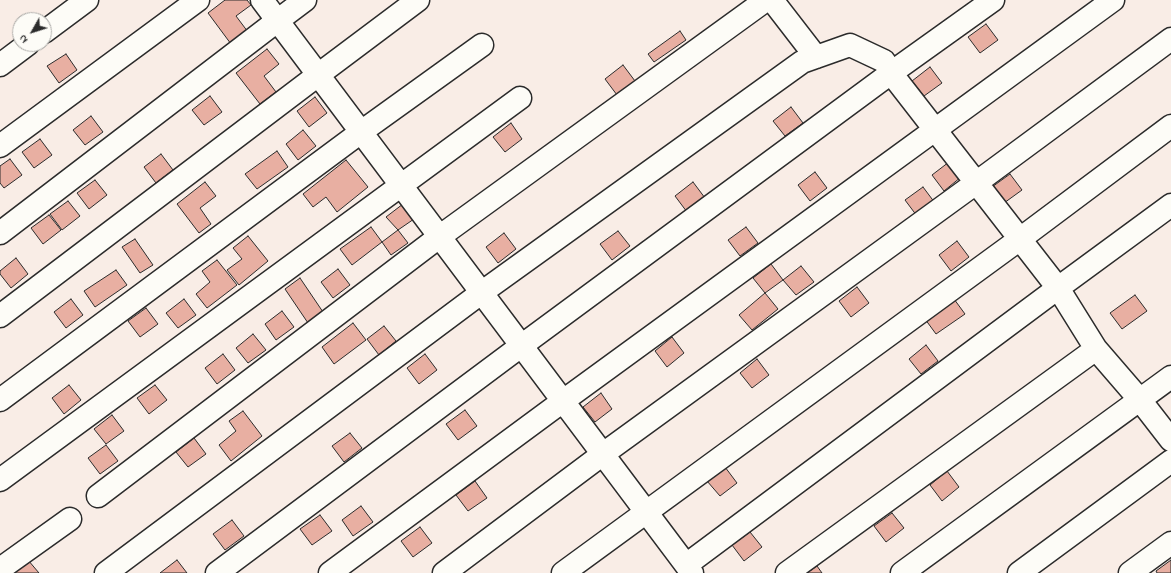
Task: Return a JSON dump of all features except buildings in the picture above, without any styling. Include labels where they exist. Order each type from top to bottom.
[{"type":"street","points":[[52,26],[87,0]]},
{"type":"street","points":[[0,146],[198,0]]},
{"type":"street","points":[[262,0],[689,569],[1058,288],[1171,205]]},
{"type":"street","points":[[0,233],[306,0]]},
{"type":"street","points":[[0,316],[418,0]]},
{"type":"street","points":[[98,496],[439,237],[766,0]]},
{"type":"street","points":[[772,0],[816,57]]},
{"type":"street","points":[[217,573],[890,73],[994,0]]},
{"type":"street","points":[[330,573],[563,401],[1113,0]]},
{"type":"street","points":[[444,573],[602,454],[976,183],[1171,39]]},
{"type":"street","points":[[0,400],[361,132],[482,45]]},
{"type":"street","points":[[106,573],[481,293],[802,62],[850,45],[884,60],[890,73],[1058,288],[1096,349],[1140,400],[1171,440]]},
{"type":"street","points":[[0,65],[17,52]]},
{"type":"street","points":[[0,480],[520,98]]},
{"type":"street","points":[[563,573],[1020,239],[1171,126]]},
{"type":"street","points":[[787,573],[1096,349]]},
{"type":"street","points":[[902,573],[1171,377]]},
{"type":"street","points":[[1019,573],[1171,460]]},
{"type":"street","points":[[0,569],[70,519]]},
{"type":"street","points":[[1130,573],[1171,543]]}]
